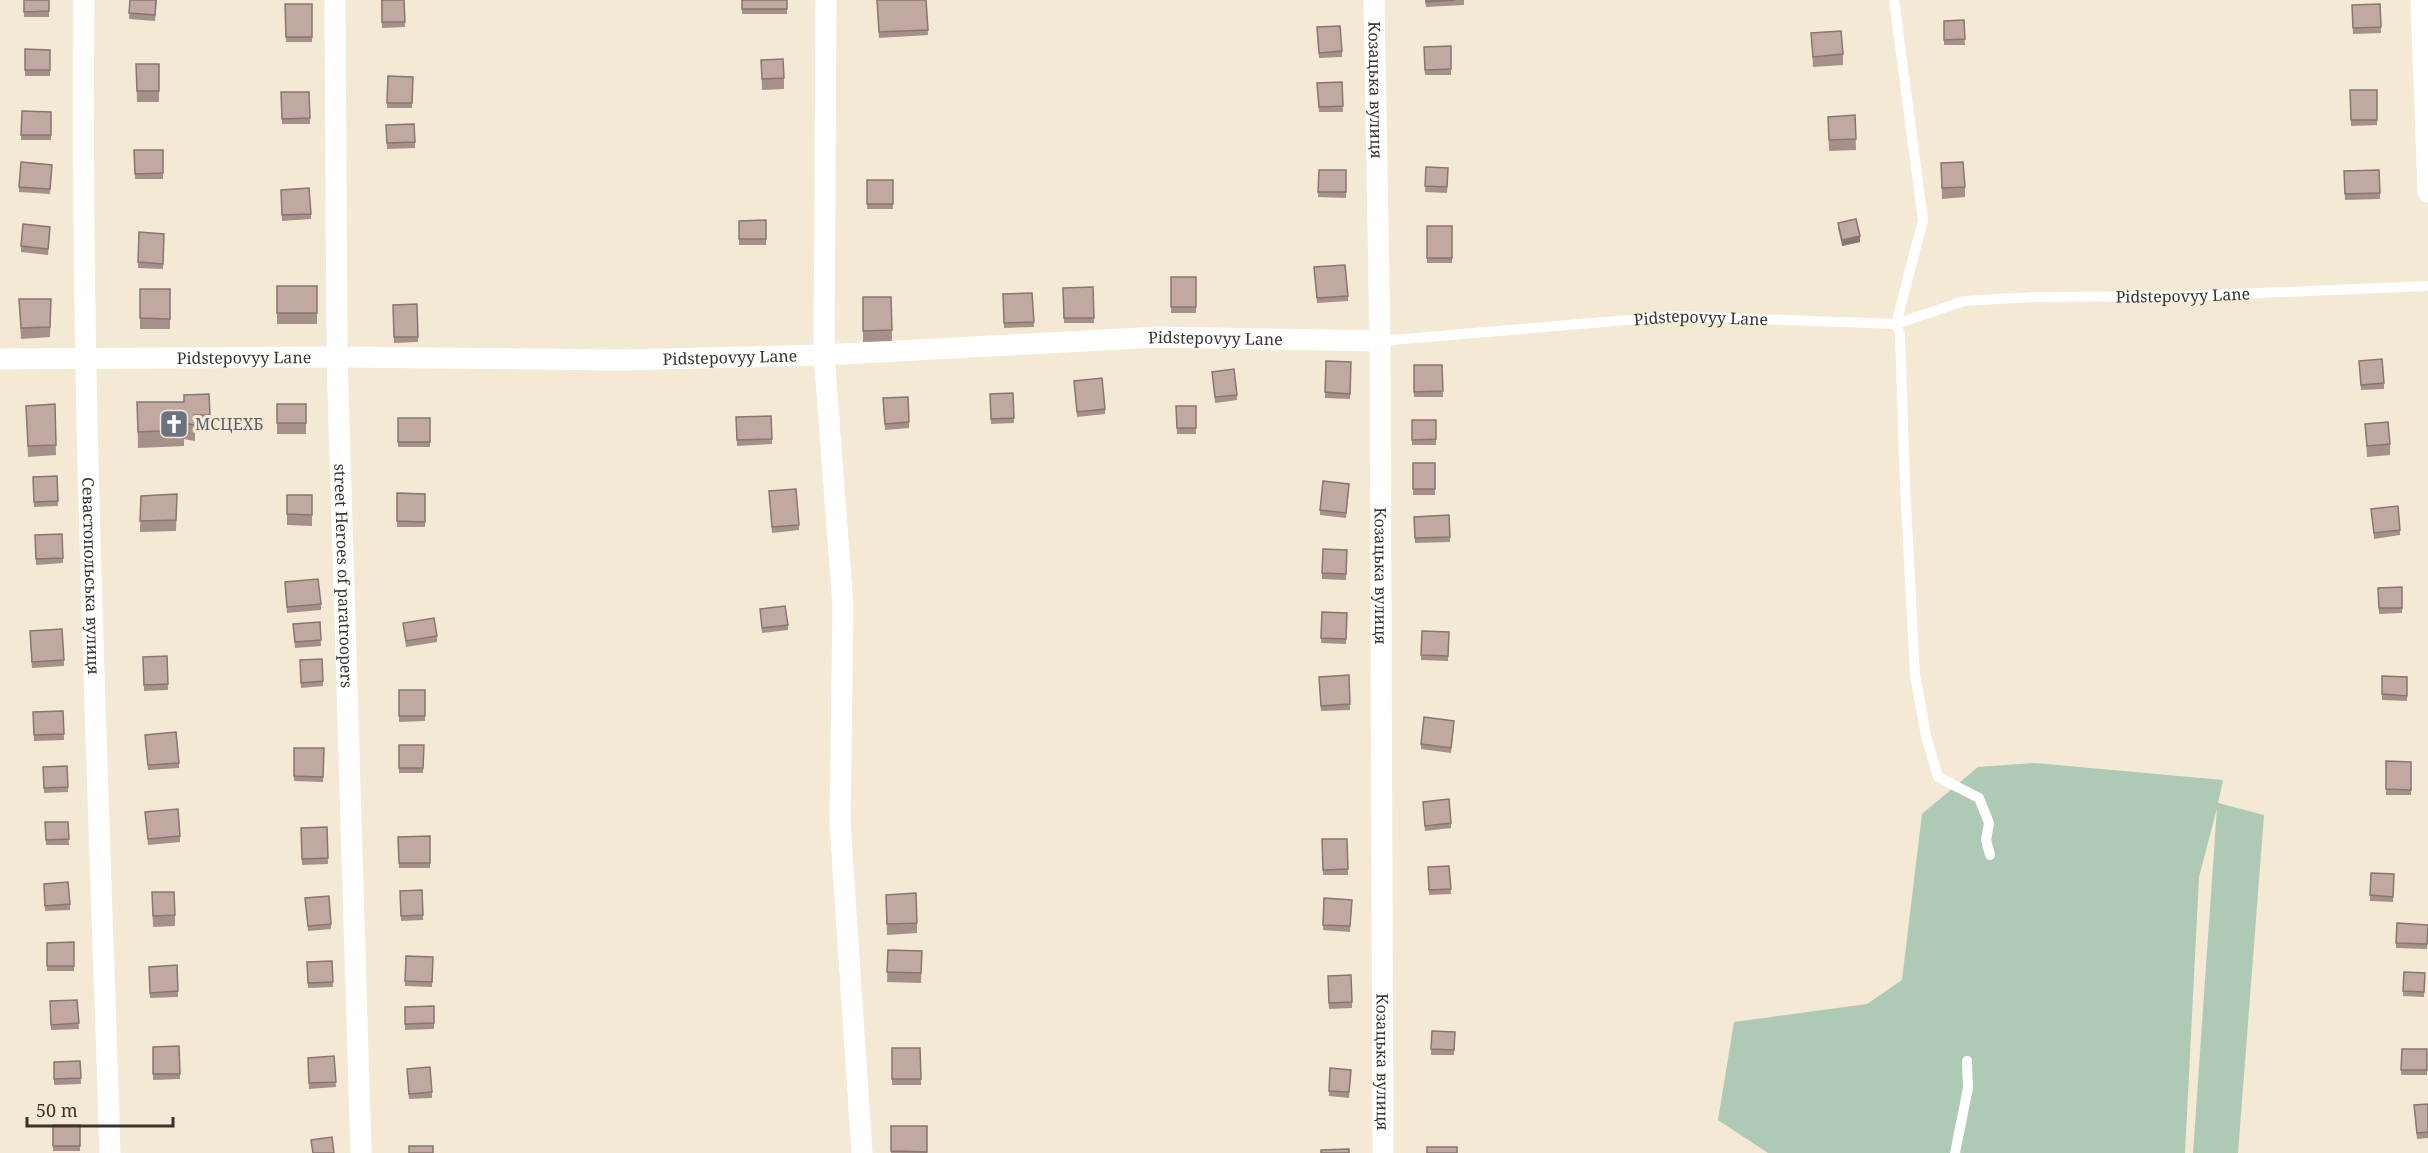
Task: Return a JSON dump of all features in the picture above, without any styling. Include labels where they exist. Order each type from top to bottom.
[{"type":"street","name":"Севастопольська вулиця","points":[[84,0],[82,178],[84,357],[110,1153]]},
{"type":"street","name":"street Heroes of paratroopers","points":[[335,0],[337,357],[361,1153]]},
{"type":"street","points":[[826,0],[825,355],[843,605],[840,823],[862,1153]]},
{"type":"street","name":"Козацька вулиця","points":[[1374,0],[1380,341],[1383,1153]]},
{"type":"street","points":[[2421,0],[2428,192]]},
{"type":"street","name":"Pidstepovyy Lane","points":[[0,358],[337,357],[620,360],[825,355],[1158,337],[1380,341]]},
{"type":"lane","points":[[1894,0],[1923,220],[1896,324],[1900,335],[1905,486],[1916,675],[1926,736],[1938,777],[1979,798],[1989,823],[1986,840],[1990,855]]},
{"type":"lane","name":"Pidstepovyy Lane","points":[[1380,341],[1675,316],[1896,324],[1964,301],[2035,297],[2188,296],[2428,286]]},
{"type":"lane","points":[[1955,1153],[1968,1088],[1967,1061]]},
{"type":"green space","points":[[2035,763],[2223,780],[2218,803],[2264,815],[2238,1153],[2193,1153],[2217,808],[2199,877],[2185,1153],[1768,1153],[1718,1120],[1734,1022],[1867,1004],[1902,980],[1922,814],[1978,767]]},
{"type":"building","points":[[24,0],[49,0],[49,11],[24,12]]},
{"type":"building","points":[[130,0],[156,0],[155,15],[129,13]]},
{"type":"building","points":[[382,0],[404,0],[405,22],[382,22]]},
{"type":"building","points":[[742,0],[787,0],[787,9],[742,9]]},
{"type":"building","points":[[877,0],[926,0],[928,30],[879,32]]},
{"type":"building","points":[[1426,0],[1455,0],[1426,2]]},
{"type":"building","points":[[285,4],[312,4],[312,37],[286,37]]},
{"type":"building","points":[[2380,4],[2381,27],[2353,28],[2352,5]]},
{"type":"building","points":[[1964,20],[1965,39],[1944,40],[1944,21]]},
{"type":"building","points":[[1340,26],[1342,51],[1319,53],[1317,27]]},
{"type":"building","points":[[1841,31],[1843,54],[1813,57],[1811,33]]},
{"type":"building","points":[[1451,46],[1451,69],[1425,70],[1424,47]]},
{"type":"building","points":[[25,49],[50,50],[50,70],[25,70]]},
{"type":"building","points":[[783,59],[784,78],[762,79],[761,60]]},
{"type":"building","points":[[136,64],[159,64],[159,91],[137,91]]},
{"type":"building","points":[[388,76],[413,77],[412,103],[387,103]]},
{"type":"building","points":[[1342,82],[1343,106],[1319,107],[1317,83]]},
{"type":"building","points":[[2350,90],[2377,90],[2377,120],[2351,120]]},
{"type":"building","points":[[281,92],[309,92],[310,118],[282,119]]},
{"type":"building","points":[[22,111],[51,112],[51,135],[21,135]]},
{"type":"building","points":[[1855,115],[1856,139],[1829,140],[1828,117]]},
{"type":"building","points":[[414,124],[415,142],[387,143],[386,125]]},
{"type":"building","points":[[134,150],[163,150],[163,173],[135,174]]},
{"type":"building","points":[[21,162],[52,165],[50,189],[19,187]]},
{"type":"building","points":[[1963,162],[1965,187],[1942,188],[1941,163]]},
{"type":"building","points":[[1426,167],[1448,168],[1447,187],[1425,186]]},
{"type":"building","points":[[1319,170],[1346,170],[1346,192],[1318,192]]},
{"type":"building","points":[[2379,170],[2380,193],[2345,194],[2344,171]]},
{"type":"building","points":[[867,180],[893,180],[893,204],[867,204]]},
{"type":"building","points":[[309,188],[311,214],[282,215],[281,190]]},
{"type":"building","points":[[1856,219],[1860,236],[1842,240],[1838,223]]},
{"type":"building","points":[[766,220],[766,239],[739,239],[739,221]]},
{"type":"building","points":[[23,224],[50,227],[48,249],[21,246]]},
{"type":"building","points":[[1427,226],[1452,226],[1452,258],[1427,258]]},
{"type":"building","points":[[139,232],[164,234],[163,264],[138,262]]},
{"type":"building","points":[[1345,265],[1348,296],[1317,298],[1314,267]]},
{"type":"building","points":[[1171,277],[1196,277],[1196,307],[1171,307]]},
{"type":"building","points":[[277,286],[317,286],[317,313],[277,313]]},
{"type":"building","points":[[1093,287],[1094,318],[1064,318],[1063,288]]},
{"type":"building","points":[[140,289],[170,289],[170,319],[140,318]]},
{"type":"building","points":[[1032,293],[1034,322],[1004,323],[1003,294]]},
{"type":"building","points":[[863,297],[891,297],[892,330],[863,331]]},
{"type":"building","points":[[19,299],[51,299],[50,327],[21,328]]},
{"type":"building","points":[[417,304],[418,337],[394,337],[393,305]]},
{"type":"building","points":[[2382,359],[2384,383],[2361,385],[2359,361]]},
{"type":"building","points":[[1326,361],[1351,362],[1350,394],[1325,392]]},
{"type":"building","points":[[1414,365],[1442,365],[1443,391],[1414,392]]},
{"type":"building","points":[[1234,369],[1237,395],[1215,397],[1212,372]]},
{"type":"building","points":[[1102,378],[1105,409],[1077,412],[1074,381]]},
{"type":"building","points":[[1013,393],[1014,418],[991,419],[990,394]]},
{"type":"building","points":[[209,394],[210,415],[194,415],[195,425],[183,423],[184,430],[138,432],[137,402],[184,402],[184,395]]},
{"type":"building","points":[[908,397],[909,422],[885,424],[883,398]]},
{"type":"building","points":[[55,404],[56,445],[28,446],[26,406]]},
{"type":"building","points":[[277,404],[306,404],[306,423],[277,423]]},
{"type":"building","points":[[1176,406],[1196,406],[1196,428],[1177,428]]},
{"type":"building","points":[[771,416],[772,439],[737,440],[736,417]]},
{"type":"building","points":[[398,418],[430,418],[430,442],[398,442]]},
{"type":"building","points":[[1412,420],[1436,420],[1436,439],[1412,440]]},
{"type":"building","points":[[2388,422],[2390,444],[2367,446],[2365,424]]},
{"type":"building","points":[[1413,463],[1435,463],[1435,489],[1413,489]]},
{"type":"building","points":[[57,476],[58,501],[34,502],[33,477]]},
{"type":"building","points":[[1323,481],[1349,484],[1346,513],[1320,510]]},
{"type":"building","points":[[796,489],[799,525],[772,527],[769,491]]},
{"type":"building","points":[[397,493],[425,494],[425,522],[397,521]]},
{"type":"building","points":[[177,494],[176,520],[140,521],[141,496]]},
{"type":"building","points":[[287,495],[312,495],[312,515],[287,514]]},
{"type":"building","points":[[2398,506],[2400,530],[2374,533],[2371,509]]},
{"type":"building","points":[[1449,515],[1450,537],[1415,538],[1414,517]]},
{"type":"building","points":[[62,534],[63,558],[36,559],[35,535]]},
{"type":"building","points":[[1323,549],[1347,550],[1346,574],[1322,573]]},
{"type":"building","points":[[318,579],[321,604],[287,607],[285,582]]},
{"type":"building","points":[[2402,587],[2402,608],[2379,608],[2378,588]]},
{"type":"building","points":[[785,606],[788,625],[762,628],[760,609]]},
{"type":"building","points":[[1322,612],[1347,613],[1346,639],[1321,638]]},
{"type":"building","points":[[434,618],[437,636],[406,641],[403,623]]},
{"type":"building","points":[[320,622],[321,640],[295,642],[293,624]]},
{"type":"building","points":[[62,629],[64,660],[32,662],[30,631]]},
{"type":"building","points":[[1422,631],[1449,632],[1448,656],[1421,655]]},
{"type":"building","points":[[167,656],[168,684],[144,685],[143,657]]},
{"type":"building","points":[[322,659],[323,681],[301,683],[300,660]]},
{"type":"building","points":[[1349,675],[1350,704],[1321,706],[1319,677]]},
{"type":"building","points":[[2382,676],[2407,677],[2407,696],[2382,694]]},
{"type":"building","points":[[399,690],[425,690],[425,716],[399,716]]},
{"type":"building","points":[[63,711],[64,734],[34,735],[33,712]]},
{"type":"building","points":[[1424,717],[1454,721],[1451,748],[1421,744]]},
{"type":"building","points":[[176,732],[179,763],[148,765],[145,735]]},
{"type":"building","points":[[399,745],[424,745],[423,768],[399,768]]},
{"type":"building","points":[[294,748],[324,748],[323,777],[294,776]]},
{"type":"building","points":[[2386,761],[2411,762],[2411,790],[2386,789]]},
{"type":"building","points":[[67,766],[68,787],[44,788],[43,767]]},
{"type":"building","points":[[1449,799],[1451,823],[1425,826],[1423,802]]},
{"type":"building","points":[[178,809],[180,836],[148,839],[145,812]]},
{"type":"building","points":[[45,822],[68,822],[69,839],[46,840]]},
{"type":"building","points":[[327,827],[328,858],[302,859],[301,828]]},
{"type":"building","points":[[430,836],[430,863],[399,863],[398,837]]},
{"type":"building","points":[[1322,839],[1347,839],[1348,869],[1323,870]]},
{"type":"building","points":[[1449,866],[1451,889],[1429,890],[1428,867]]},
{"type":"building","points":[[2371,873],[2394,874],[2393,897],[2370,895]]},
{"type":"building","points":[[68,882],[70,904],[45,906],[44,884]]},
{"type":"building","points":[[422,890],[423,915],[401,916],[400,891]]},
{"type":"building","points":[[152,892],[174,892],[175,915],[153,916]]},
{"type":"building","points":[[916,893],[917,923],[887,924],[886,895]]},
{"type":"building","points":[[329,896],[331,924],[308,926],[305,898]]},
{"type":"building","points":[[1324,898],[1352,900],[1350,926],[1323,925]]},
{"type":"building","points":[[2397,923],[2428,925],[2427,944],[2396,943]]},
{"type":"building","points":[[74,942],[74,966],[47,966],[47,943]]},
{"type":"building","points":[[888,950],[922,951],[921,973],[887,972]]},
{"type":"building","points":[[406,956],[433,957],[432,982],[405,981]]},
{"type":"building","points":[[332,961],[333,982],[308,983],[307,962]]},
{"type":"building","points":[[177,965],[178,991],[150,993],[149,967]]},
{"type":"building","points":[[2404,972],[2425,973],[2424,992],[2403,991]]},
{"type":"building","points":[[1351,975],[1352,1002],[1329,1003],[1328,976]]},
{"type":"building","points":[[77,1000],[79,1023],[51,1025],[50,1001]]},
{"type":"building","points":[[434,1006],[434,1023],[405,1024],[405,1007]]},
{"type":"building","points":[[1432,1031],[1455,1032],[1454,1050],[1431,1049]]},
{"type":"building","points":[[179,1046],[180,1074],[153,1074],[153,1047]]},
{"type":"building","points":[[892,1048],[920,1048],[921,1079],[892,1079]]},
{"type":"building","points":[[2402,1049],[2427,1049],[2427,1070],[2401,1070]]},
{"type":"building","points":[[334,1056],[336,1082],[309,1083],[308,1058]]},
{"type":"building","points":[[80,1061],[81,1078],[54,1079],[54,1062]]},
{"type":"building","points":[[430,1067],[432,1092],[409,1094],[407,1069]]},
{"type":"building","points":[[1330,1068],[1351,1070],[1349,1092],[1329,1091]]},
{"type":"building","points":[[2428,1104],[2428,1132],[2417,1133],[2414,1105]]},
{"type":"building","points":[[53,1125],[80,1125],[80,1146],[53,1146]]},
{"type":"building","points":[[891,1126],[927,1126],[927,1152],[891,1151]]},
{"type":"building","points":[[332,1137],[334,1153],[313,1153],[311,1140]]},
{"type":"building","points":[[409,1146],[433,1146],[433,1153],[409,1153]]},
{"type":"building","points":[[1427,1147],[1457,1147],[1457,1153],[1427,1153]]},
{"type":"building","points":[[1349,1149],[1349,1153],[1321,1153],[1321,1150]]},
{"type":"place","name":"МСЦЕХБ","points":[[174,424]]}]
